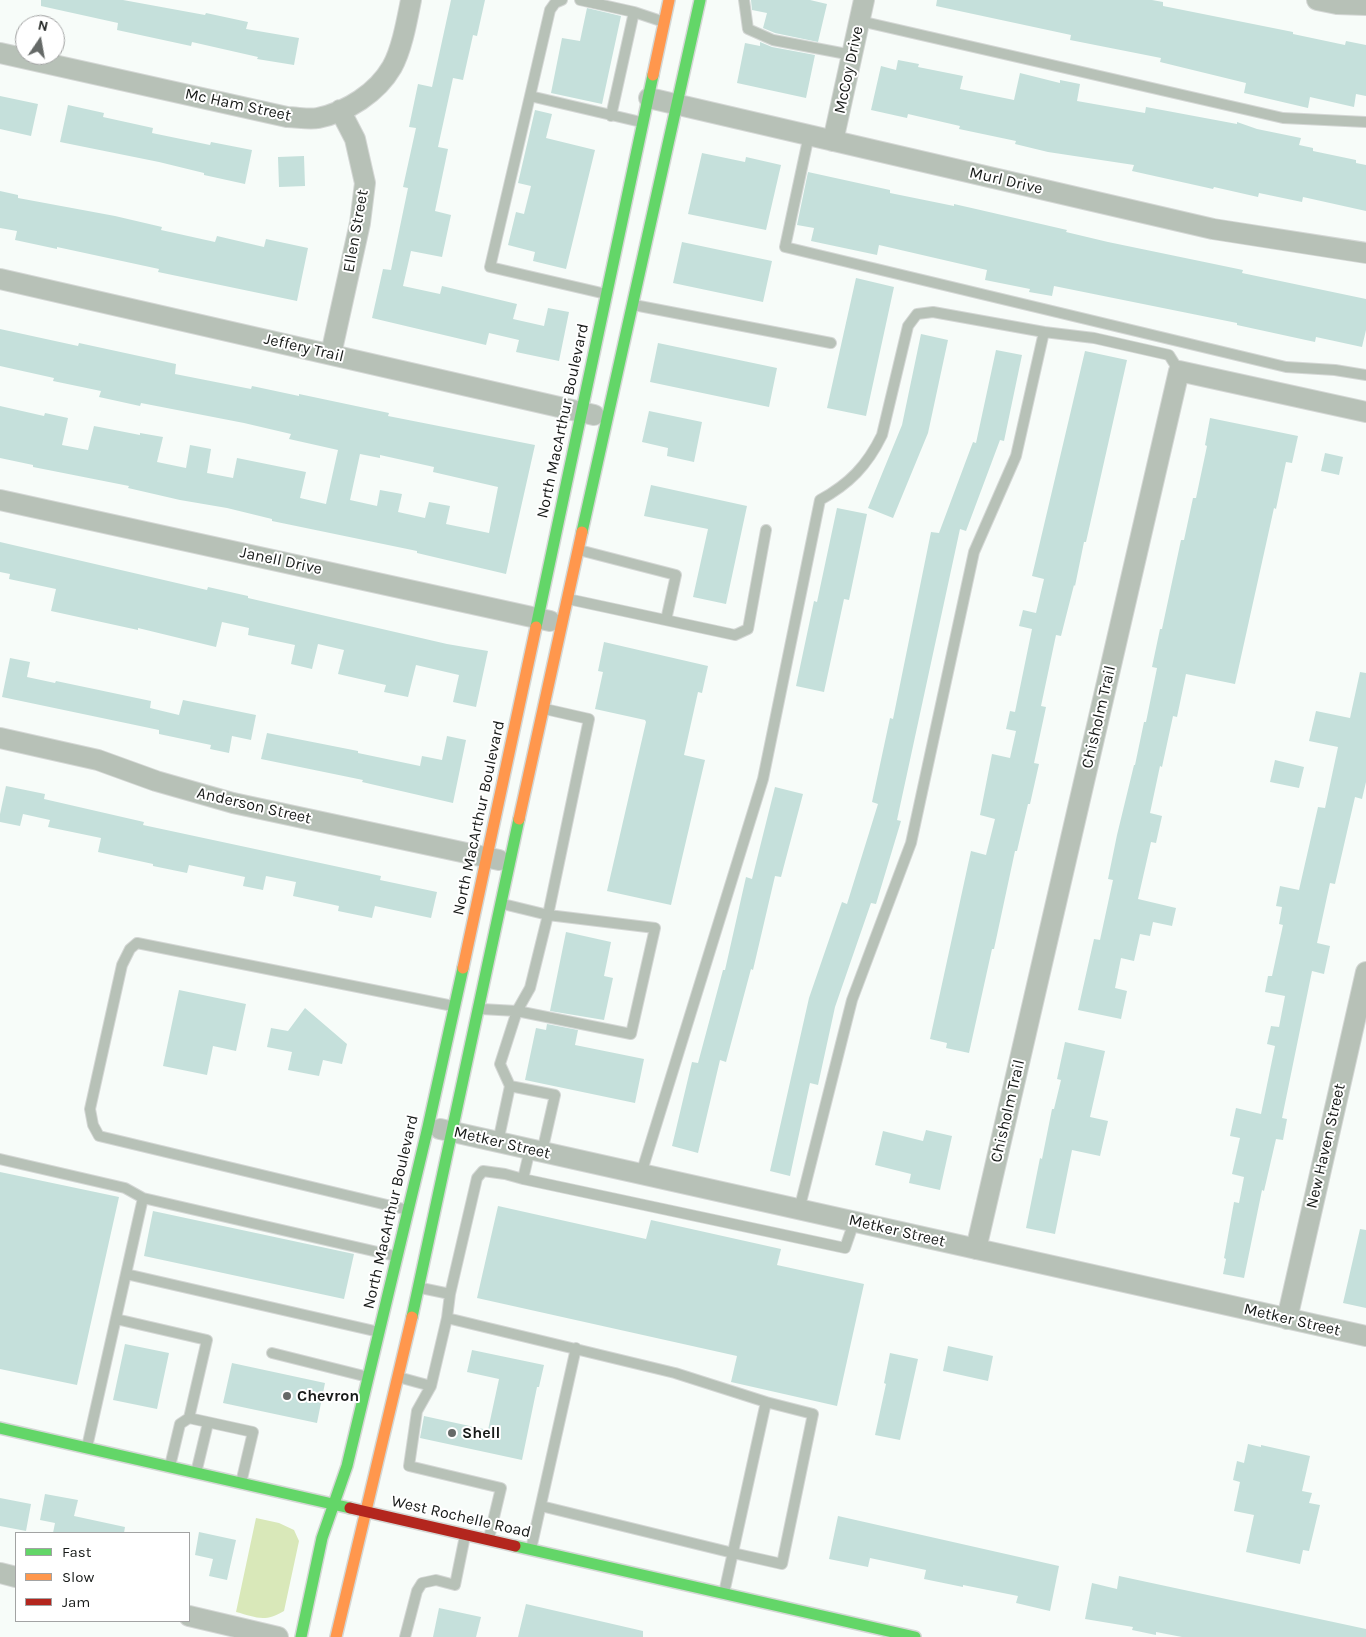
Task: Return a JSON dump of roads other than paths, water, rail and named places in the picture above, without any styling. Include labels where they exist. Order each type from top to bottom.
[{"type":"main road","name":"North MacArthur Boulevard","points":[[301,1637],[322,1538],[347,1466],[428,1127],[669,0]]},
{"type":"main road","points":[[341,1636],[366,1512],[397,1377],[420,1288],[542,709],[700,0]]},
{"type":"main road","points":[[418,1170],[418,1219]]},
{"type":"main road","points":[[412,1261],[412,1278],[414,1284],[420,1288]]},
{"type":"main road","name":"West Rochelle Road","points":[[0,1428],[915,1637]]},
{"type":"street","name":"Mc Ham Street","points":[[0,53],[287,117],[317,118],[340,110],[370,94],[392,66],[405,29],[412,0]]},
{"type":"street","name":"McCoy Drive","points":[[833,140],[864,0]]},
{"type":"street","points":[[1317,0],[1366,6]]},
{"type":"street","name":"Murl Drive","points":[[648,98],[1212,229],[1366,253]]},
{"type":"street","name":"Ellen Street","points":[[331,354],[360,224],[365,183],[355,139],[340,110]]},
{"type":"street","name":"Jeffery Trail","points":[[0,279],[608,418]]},
{"type":"street","points":[[1179,371],[1366,412]]},
{"type":"street","name":"Chisholm Trail","points":[[976,1249],[1179,371]]},
{"type":"street","name":"Janell Drive","points":[[0,500],[562,623]]},
{"type":"street","name":"Anderson Street","points":[[0,738],[98,760],[156,781],[233,803],[510,863]]},
{"type":"street","name":"New Haven Street","points":[[1286,1319],[1366,972]]},
{"type":"street","name":"Metker Street","points":[[428,1127],[1366,1336]]},
{"type":"street","points":[[0,1573],[15,1577]]},
{"type":"street","points":[[190,1616],[278,1637]]},
{"type":"lane","points":[[562,0],[555,3],[550,10],[490,267],[607,294]]},
{"type":"lane","points":[[580,0],[634,12],[665,22]]},
{"type":"lane","points":[[744,0],[748,28],[773,40],[852,55]]},
{"type":"lane","points":[[612,116],[634,12]]},
{"type":"lane","points":[[860,21],[1283,118],[1366,122]]},
{"type":"lane","points":[[530,96],[643,123]]},
{"type":"lane","points":[[809,135],[785,246],[1286,366],[1335,370],[1366,375]]},
{"type":"lane","points":[[633,305],[831,343]]},
{"type":"lane","points":[[641,1174],[763,779],[820,500],[855,476],[874,450],[882,435],[908,326],[917,314],[933,312],[1044,332],[1094,338],[1169,355],[1179,371]]},
{"type":"lane","points":[[799,1210],[852,1000],[911,843],[974,552],[1016,456],[1044,332]]},
{"type":"lane","points":[[567,599],[735,635],[748,629],[766,530]]},
{"type":"lane","points":[[578,550],[676,575],[666,620]]},
{"type":"lane","points":[[498,1142],[510,1086],[500,1064],[517,1011],[530,988],[548,914],[589,719],[542,709]]},
{"type":"lane","points":[[480,1009],[517,1011],[631,1034],[655,928],[548,914],[502,903]]},
{"type":"lane","points":[[408,1210],[99,1136],[93,1125],[90,1109],[122,965],[130,949],[137,943],[454,1007]]},
{"type":"lane","points":[[510,1086],[555,1095],[536,1151],[524,1179]]},
{"type":"lane","points":[[0,1159],[125,1188],[142,1198],[397,1257]]},
{"type":"lane","points":[[489,1540],[501,1488],[409,1466],[417,1411],[431,1386],[477,1178],[483,1172],[505,1174],[845,1248],[854,1222]]},
{"type":"lane","points":[[87,1448],[142,1198]]},
{"type":"lane","points":[[126,1274],[379,1332]]},
{"type":"lane","points":[[420,1288],[450,1294]]},
{"type":"lane","points":[[447,1318],[676,1373],[766,1402],[813,1414],[782,1564],[541,1506]]},
{"type":"lane","points":[[116,1319],[207,1340],[189,1418],[180,1424],[170,1468]]},
{"type":"lane","points":[[531,1549],[576,1348]]},
{"type":"lane","points":[[272,1353],[368,1377]]},
{"type":"lane","points":[[397,1377],[431,1386]]},
{"type":"lane","points":[[724,1594],[766,1402]]},
{"type":"lane","points":[[189,1418],[253,1432],[241,1484]]},
{"type":"lane","points":[[196,1473],[208,1422]]},
{"type":"lane","points":[[405,1637],[417,1591],[422,1583],[436,1580],[455,1585],[466,1535]]},
{"type":"place","name":"Chevron","points":[[287,1396]]},
{"type":"place","name":"Shell","points":[[452,1433]]}]
